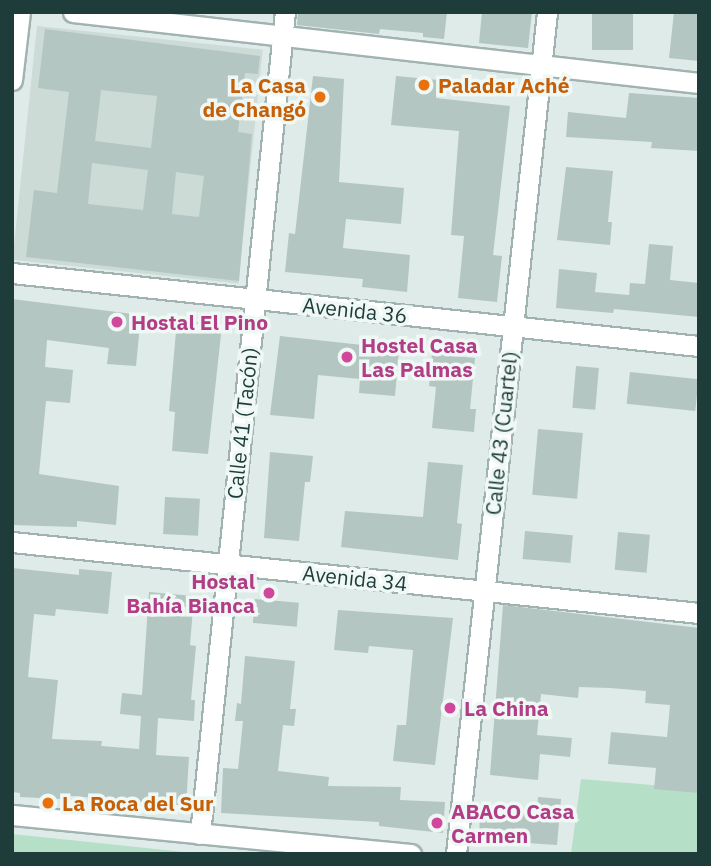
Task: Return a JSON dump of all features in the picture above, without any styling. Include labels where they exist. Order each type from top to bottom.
[{"type":"street","points":[[12,80],[20,12]]},
{"type":"street","points":[[73,12],[699,83]]},
{"type":"street","name":"Calle 41 (Tacón)","points":[[200,834],[285,12]]},
{"type":"street","name":"Calle 43 (Cuartel)","points":[[456,854],[547,12]]},
{"type":"street","name":"Avenida 36","points":[[12,273],[699,346]]},
{"type":"street","name":"Avenida 34","points":[[12,542],[699,613]]},
{"type":"street","points":[[12,815],[411,854]]},
{"type":"shaded area","points":[[37,26],[263,50],[238,283],[12,260]]},
{"type":"green space","points":[[581,779],[699,789],[699,854],[571,854]]},
{"type":"green space","points":[[12,834],[184,852],[198,854],[12,854]]},
{"type":"building","points":[[298,12],[447,12],[444,39],[423,37],[423,33],[380,29],[379,34],[297,25]]},
{"type":"building","points":[[482,12],[532,12],[528,48],[479,43]]},
{"type":"building","points":[[592,12],[633,12],[633,50],[592,50]]},
{"type":"building","points":[[674,12],[699,12],[699,61],[669,58]]},
{"type":"building","points":[[45,29],[260,56],[258,74],[245,73],[238,132],[252,134],[239,281],[26,257],[34,190],[57,193],[69,92],[38,88]],"holes":[[[101,90],[157,96],[151,148],[95,141]],[[92,163],[148,170],[143,210],[88,204]],[[176,172],[204,176],[199,217],[172,214]]]},
{"type":"building","points":[[313,76],[344,79],[339,182],[404,188],[401,224],[346,219],[343,248],[410,255],[407,292],[362,287],[363,279],[285,272],[289,233],[295,234]]},
{"type":"building","points":[[396,76],[438,80],[436,98],[510,106],[493,255],[502,256],[497,302],[458,298],[464,236],[451,235],[459,131],[391,125]]},
{"type":"building","points":[[629,93],[699,98],[699,151],[651,148],[652,142],[566,137],[568,112],[626,118]]},
{"type":"building","points":[[566,167],[613,171],[608,222],[612,222],[610,245],[557,240]]},
{"type":"building","points":[[649,244],[673,246],[670,280],[699,283],[699,317],[614,309],[613,313],[556,308],[559,269],[597,273],[595,292],[629,295],[630,283],[645,284]]},
{"type":"building","points":[[12,299],[141,315],[136,366],[107,364],[109,348],[47,340],[45,367],[73,370],[70,403],[46,401],[39,474],[119,486],[116,525],[77,521],[77,527],[12,525]]},
{"type":"building","points":[[177,320],[222,325],[208,454],[172,451],[175,412],[169,411]]},
{"type":"building","points":[[280,336],[399,349],[395,396],[359,393],[360,379],[318,375],[314,419],[270,415]]},
{"type":"building","points":[[432,354],[475,358],[470,409],[476,409],[474,432],[432,428],[436,387],[429,386]]},
{"type":"building","points":[[576,366],[599,368],[595,410],[572,408]]},
{"type":"building","points":[[630,372],[699,379],[695,411],[627,404]]},
{"type":"building","points":[[538,429],[583,433],[577,499],[532,495]]},
{"type":"building","points":[[270,452],[313,456],[310,482],[305,482],[299,541],[264,538]]},
{"type":"building","points":[[428,462],[463,465],[457,523],[462,524],[458,560],[341,547],[345,511],[423,517]]},
{"type":"building","points":[[165,497],[200,499],[198,536],[163,534]]},
{"type":"building","points":[[525,531],[573,535],[570,563],[523,559]]},
{"type":"building","points":[[618,532],[650,535],[647,573],[615,570]]},
{"type":"building","points":[[12,568],[79,575],[79,569],[112,572],[108,614],[56,609],[55,616],[34,614],[28,677],[58,680],[52,739],[102,741],[101,746],[139,749],[141,716],[120,714],[122,693],[142,695],[149,592],[194,596],[190,645],[196,646],[191,700],[195,700],[194,721],[158,718],[156,755],[189,757],[186,806],[61,795],[61,799],[20,797],[20,793],[12,792]]},
{"type":"building","points":[[255,599],[299,603],[297,627],[253,623]]},
{"type":"building","points":[[503,605],[699,628],[699,793],[654,789],[656,768],[608,764],[611,732],[667,737],[670,705],[645,703],[646,691],[579,687],[578,698],[541,694],[537,735],[572,738],[570,757],[540,754],[538,780],[490,775]]},
{"type":"building","points":[[338,610],[453,618],[435,765],[393,761],[397,725],[406,725],[413,650],[369,646],[368,653],[334,650]]},
{"type":"building","points":[[245,656],[295,661],[290,709],[296,709],[294,726],[283,725],[278,771],[329,777],[328,786],[401,787],[400,800],[445,802],[443,833],[379,826],[379,822],[221,813],[223,768],[238,769],[243,721],[235,721],[237,703],[241,704]]},
{"type":"building","points":[[538,797],[561,799],[557,845],[479,840],[480,811],[537,814]]},
{"type":"place","name":"Paladar Aché","points":[[424,85]]},
{"type":"place","name":"La Casa de Changó","points":[[320,97]]},
{"type":"place","name":"Hostal El Pino","points":[[117,322]]},
{"type":"place","name":"Hostel Casa Las Palmas","points":[[347,357]]},
{"type":"place","name":"Hostal Bahía Bianca","points":[[269,593]]},
{"type":"place","name":"La China","points":[[450,708]]},
{"type":"place","name":"La Roca del Sur","points":[[48,803]]},
{"type":"place","name":"ABACO Casa Carmen","points":[[437,823]]}]
